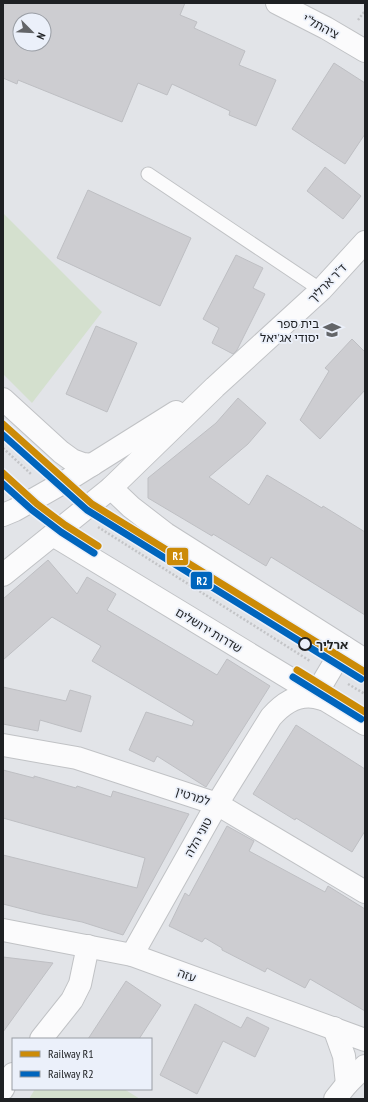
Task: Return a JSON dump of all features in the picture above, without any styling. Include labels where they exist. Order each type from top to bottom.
[{"type":"street","name":"ציהתל\"י","points":[[277,3],[365,50]]},
{"type":"street","name":"ד\"ר ארליך","points":[[3,574],[111,488],[215,387],[320,290],[365,242]]},
{"type":"street","name":"ד\"ר ארליך","points":[[3,514],[15,510],[92,465],[215,387]]},
{"type":"street","points":[[3,399],[61,452],[72,460],[83,464],[92,465]]},
{"type":"street","points":[[111,488],[131,507],[166,534],[365,660]]},
{"type":"street","name":"שדרות ירושלים","points":[[53,535],[365,724]]},
{"type":"street","points":[[323,699],[329,673],[344,647]]},
{"type":"street","name":"טוני הלה","points":[[132,955],[217,804],[271,717],[279,707],[290,700],[301,696],[311,696],[323,699]]},
{"type":"street","name":"למרטין","points":[[3,745],[77,758],[217,804],[365,892]]},
{"type":"street","name":"עזה","points":[[3,930],[132,955],[365,1040]]},
{"type":"street","points":[[42,1038],[72,1000],[80,984],[88,946]]},
{"type":"street","points":[[334,1028],[344,1056],[341,1092]]},
{"type":"street","points":[[341,1092],[365,1066]]},
{"type":"street","points":[[3,1089],[12,1075]]},
{"type":"lane","points":[[148,174],[320,290]]},
{"type":"path","points":[[360,17],[365,10]]},
{"type":"path","points":[[3,448],[49,490]]},
{"type":"path","points":[[79,514],[110,536],[365,694]]},
{"type":"green space","points":[[3,213],[102,312],[32,403],[3,374]]},
{"type":"green space","points":[[34,1090],[126,1090],[140,1099],[29,1099]]},
{"type":"building","points":[[3,3],[185,3],[180,15],[197,22],[194,28],[245,51],[239,65],[276,80],[256,126],[229,115],[230,111],[172,84],[167,95],[138,83],[122,122],[18,80],[17,84],[3,78]]},
{"type":"building","points":[[334,63],[365,83],[365,134],[345,164],[292,129]]},
{"type":"building","points":[[325,167],[361,196],[343,219],[307,191]]},
{"type":"building","points":[[88,190],[191,238],[160,306],[57,258]]},
{"type":"building","points":[[236,255],[263,268],[253,288],[265,294],[237,350],[233,354],[212,343],[219,328],[203,319]]},
{"type":"building","points":[[96,326],[137,343],[107,412],[66,394]]},
{"type":"building","points":[[352,339],[365,352],[365,390],[320,439],[300,420],[329,371],[325,368]]},
{"type":"building","points":[[238,398],[266,423],[248,444],[209,477],[249,505],[267,475],[322,508],[323,506],[365,532],[365,615],[271,557],[266,566],[213,534],[212,536],[148,498],[148,478],[216,423]]},
{"type":"building","points":[[48,560],[77,594],[87,577],[116,594],[107,610],[217,675],[227,659],[270,686],[206,787],[157,756],[154,762],[129,750],[146,712],[192,726],[194,721],[92,661],[101,646],[52,617],[3,660],[3,599]]},
{"type":"building","points":[[3,687],[66,701],[70,690],[91,696],[81,732],[40,720],[38,731],[3,724]]},
{"type":"building","points":[[296,725],[365,769],[365,831],[352,852],[296,818],[295,820],[253,794]]},
{"type":"building","points":[[3,770],[34,778],[34,776],[76,788],[77,786],[111,797],[113,791],[189,814],[123,935],[82,922],[3,904],[3,855],[137,888],[145,858],[3,818]]},
{"type":"building","points":[[227,826],[254,841],[249,851],[325,892],[328,886],[365,909],[365,1011],[310,979],[305,988],[267,968],[265,972],[222,950],[222,948],[205,938],[202,942],[169,926],[185,893],[189,896]]},
{"type":"building","points":[[3,957],[53,963],[3,1032]]},
{"type":"building","points":[[126,981],[161,1005],[140,1038],[89,1038]]},
{"type":"building","points":[[195,1004],[241,1028],[247,1017],[269,1028],[255,1057],[223,1041],[197,1094],[160,1075]]},
{"type":"rail line","name":"R1","points":[[3,424],[92,504],[365,672]]},
{"type":"rail line","name":"R2","points":[[3,435],[87,510],[361,679]]},
{"type":"rail line","name":"R1","points":[[3,473],[37,504],[65,525],[98,546]]},
{"type":"rail line","name":"R2","points":[[3,484],[32,510],[61,532],[94,553]]},
{"type":"rail line","name":"R1","points":[[297,670],[365,712]]},
{"type":"rail line","name":"R2","points":[[293,677],[361,719]]},
{"type":"place","name":"בית ספר יסודי אג'יאל","points":[[332,330]]},
{"type":"place","name":"ארליך","points":[[305,644]]}]
